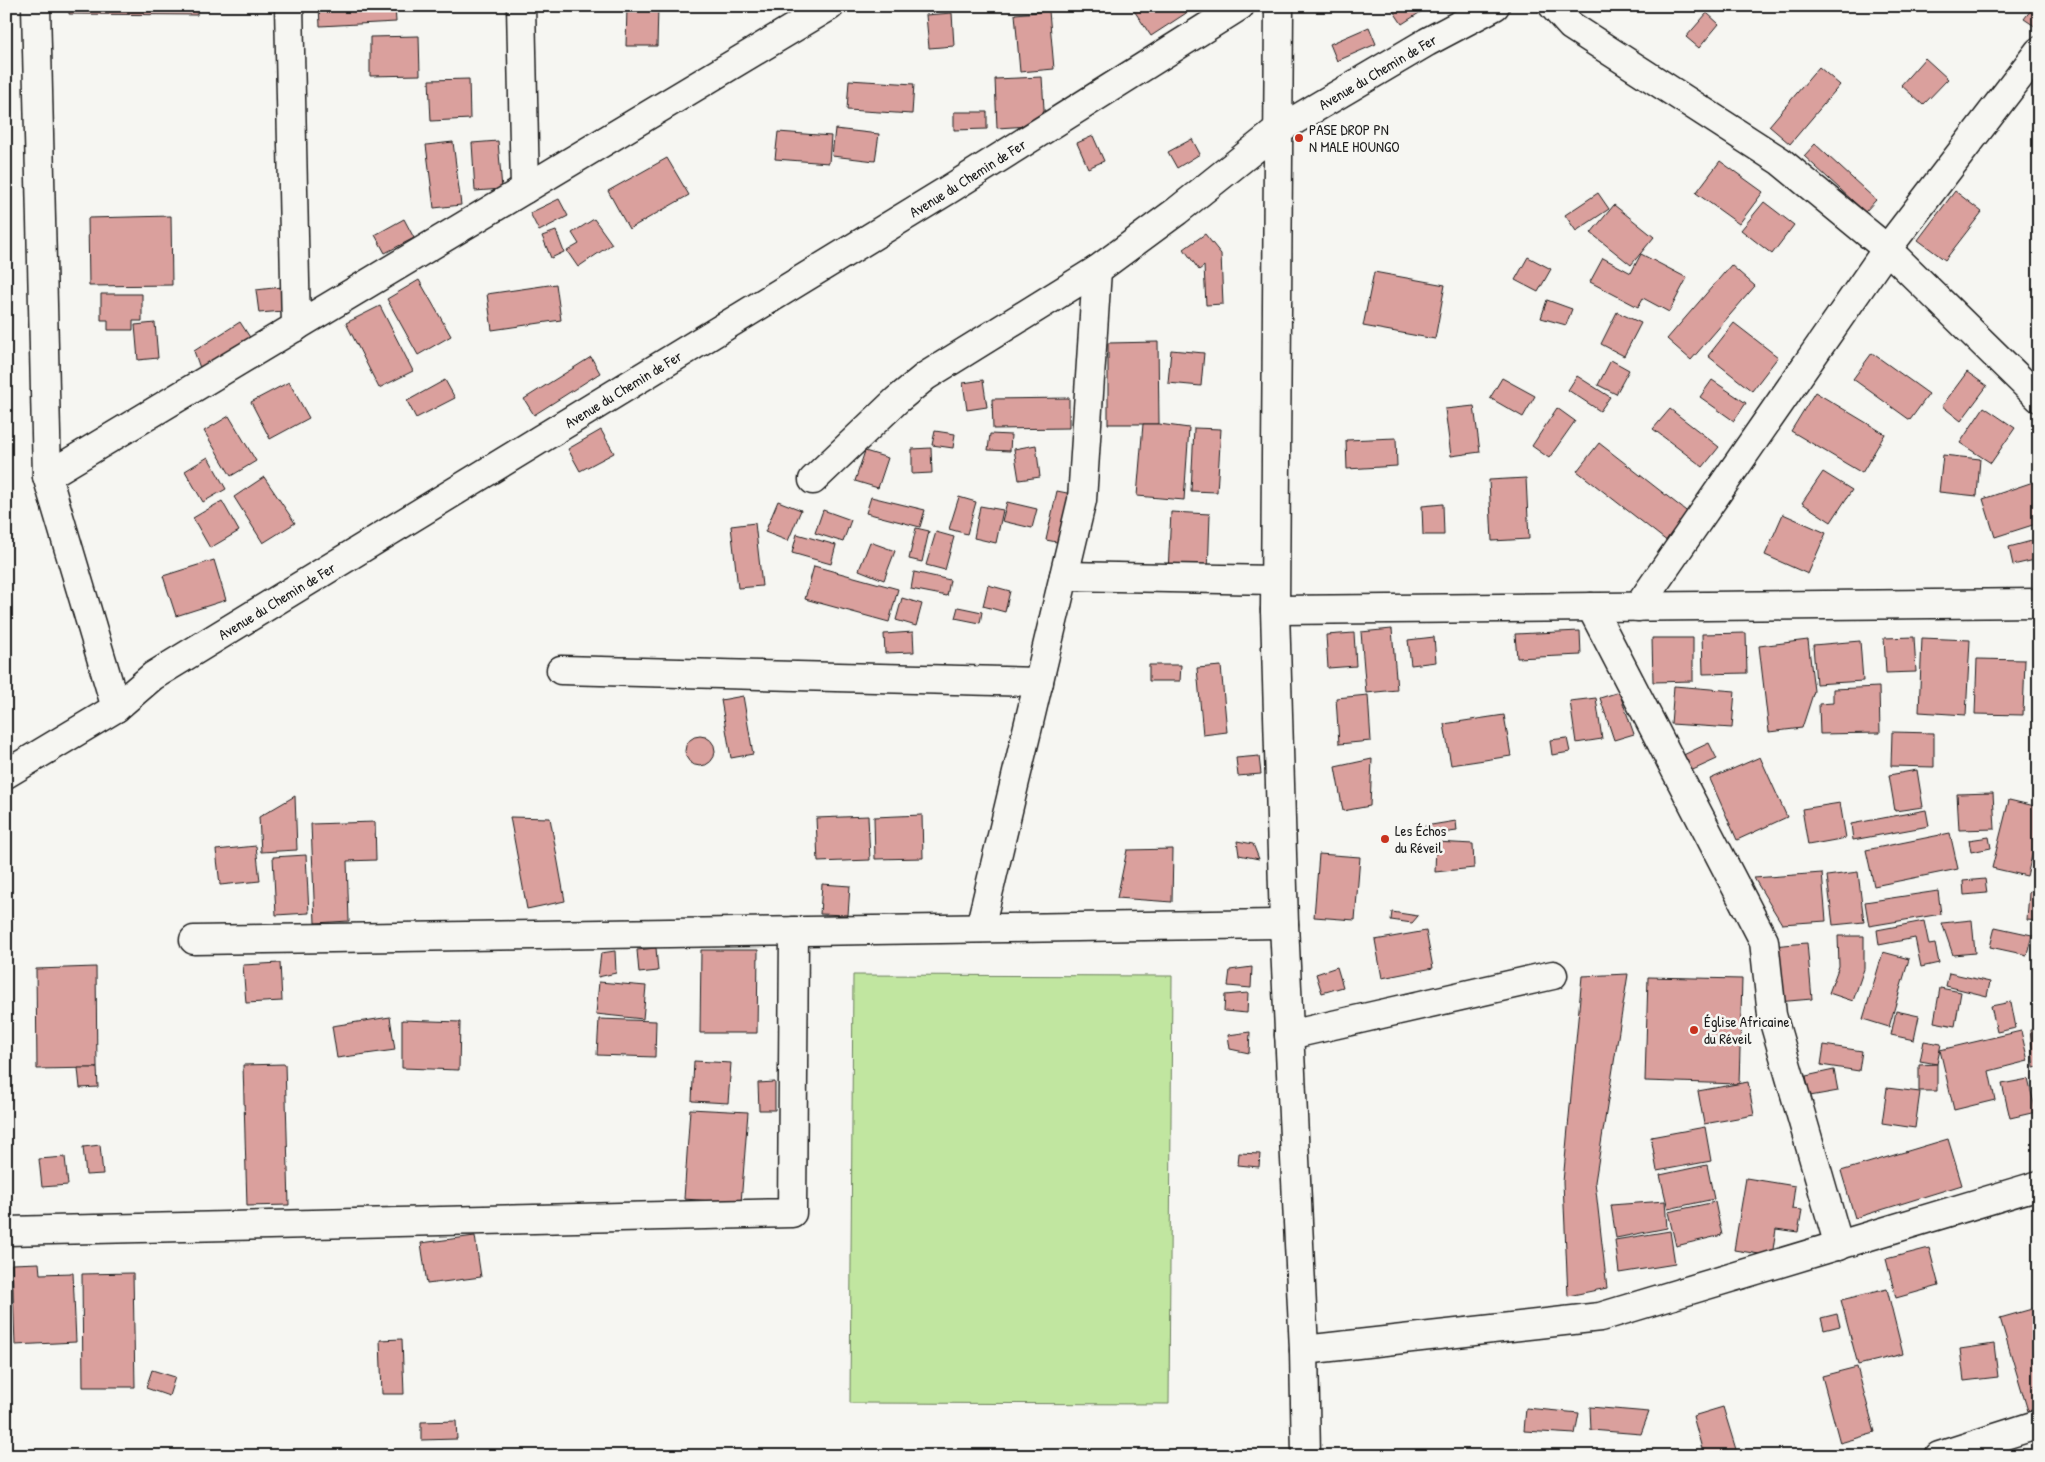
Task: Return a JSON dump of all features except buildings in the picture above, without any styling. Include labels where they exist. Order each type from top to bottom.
[{"type":"street","points":[[36,6],[47,476],[116,708]]},
{"type":"street","points":[[289,6],[296,327]]},
{"type":"street","points":[[521,6],[525,189]]},
{"type":"street","points":[[47,476],[830,6]]},
{"type":"street","name":"Avenue du Chemin de Fer","points":[[6,774],[116,708],[153,676],[948,190],[1240,6]]},
{"type":"street","points":[[1280,6],[1274,580],[1284,924],[1304,1350],[1306,1456]]},
{"type":"street","name":"Avenue du Chemin de Fer","points":[[813,480],[897,400],[926,376],[1097,270],[1191,200],[1278,130],[1427,42],[1494,6]]},
{"type":"street","points":[[1554,6],[1571,26],[1780,161],[1887,249],[2039,398]]},
{"type":"street","points":[[1638,607],[1887,249],[2039,51]]},
{"type":"street","points":[[980,928],[1082,500],[1097,270]]},
{"type":"street","points":[[1064,576],[1274,580]]},
{"type":"street","points":[[1275,610],[2039,603]]},
{"type":"street","points":[[1591,608],[1764,941],[1772,1015],[1838,1246]]},
{"type":"street","points":[[561,670],[1039,682]]},
{"type":"street","points":[[194,940],[1284,924]]},
{"type":"street","points":[[6,1232],[792,1213],[794,931]]},
{"type":"street","points":[[1289,1035],[1552,975]]},
{"type":"street","points":[[1304,1350],[1600,1317],[2039,1184]]},
{"type":"street","points":[[1939,1456],[2039,1424]]},
{"type":"green space","points":[[853,975],[1172,976],[1169,1404],[850,1403]]},
{"type":"place","name":"PASE DROP PN N MALE HOUNGO","points":[[1299,138]]},
{"type":"place","name":"Les Échos du Réveil","points":[[1385,839]]},
{"type":"place","name":"Église Africaine du Réveil","points":[[1694,1030]]}]
